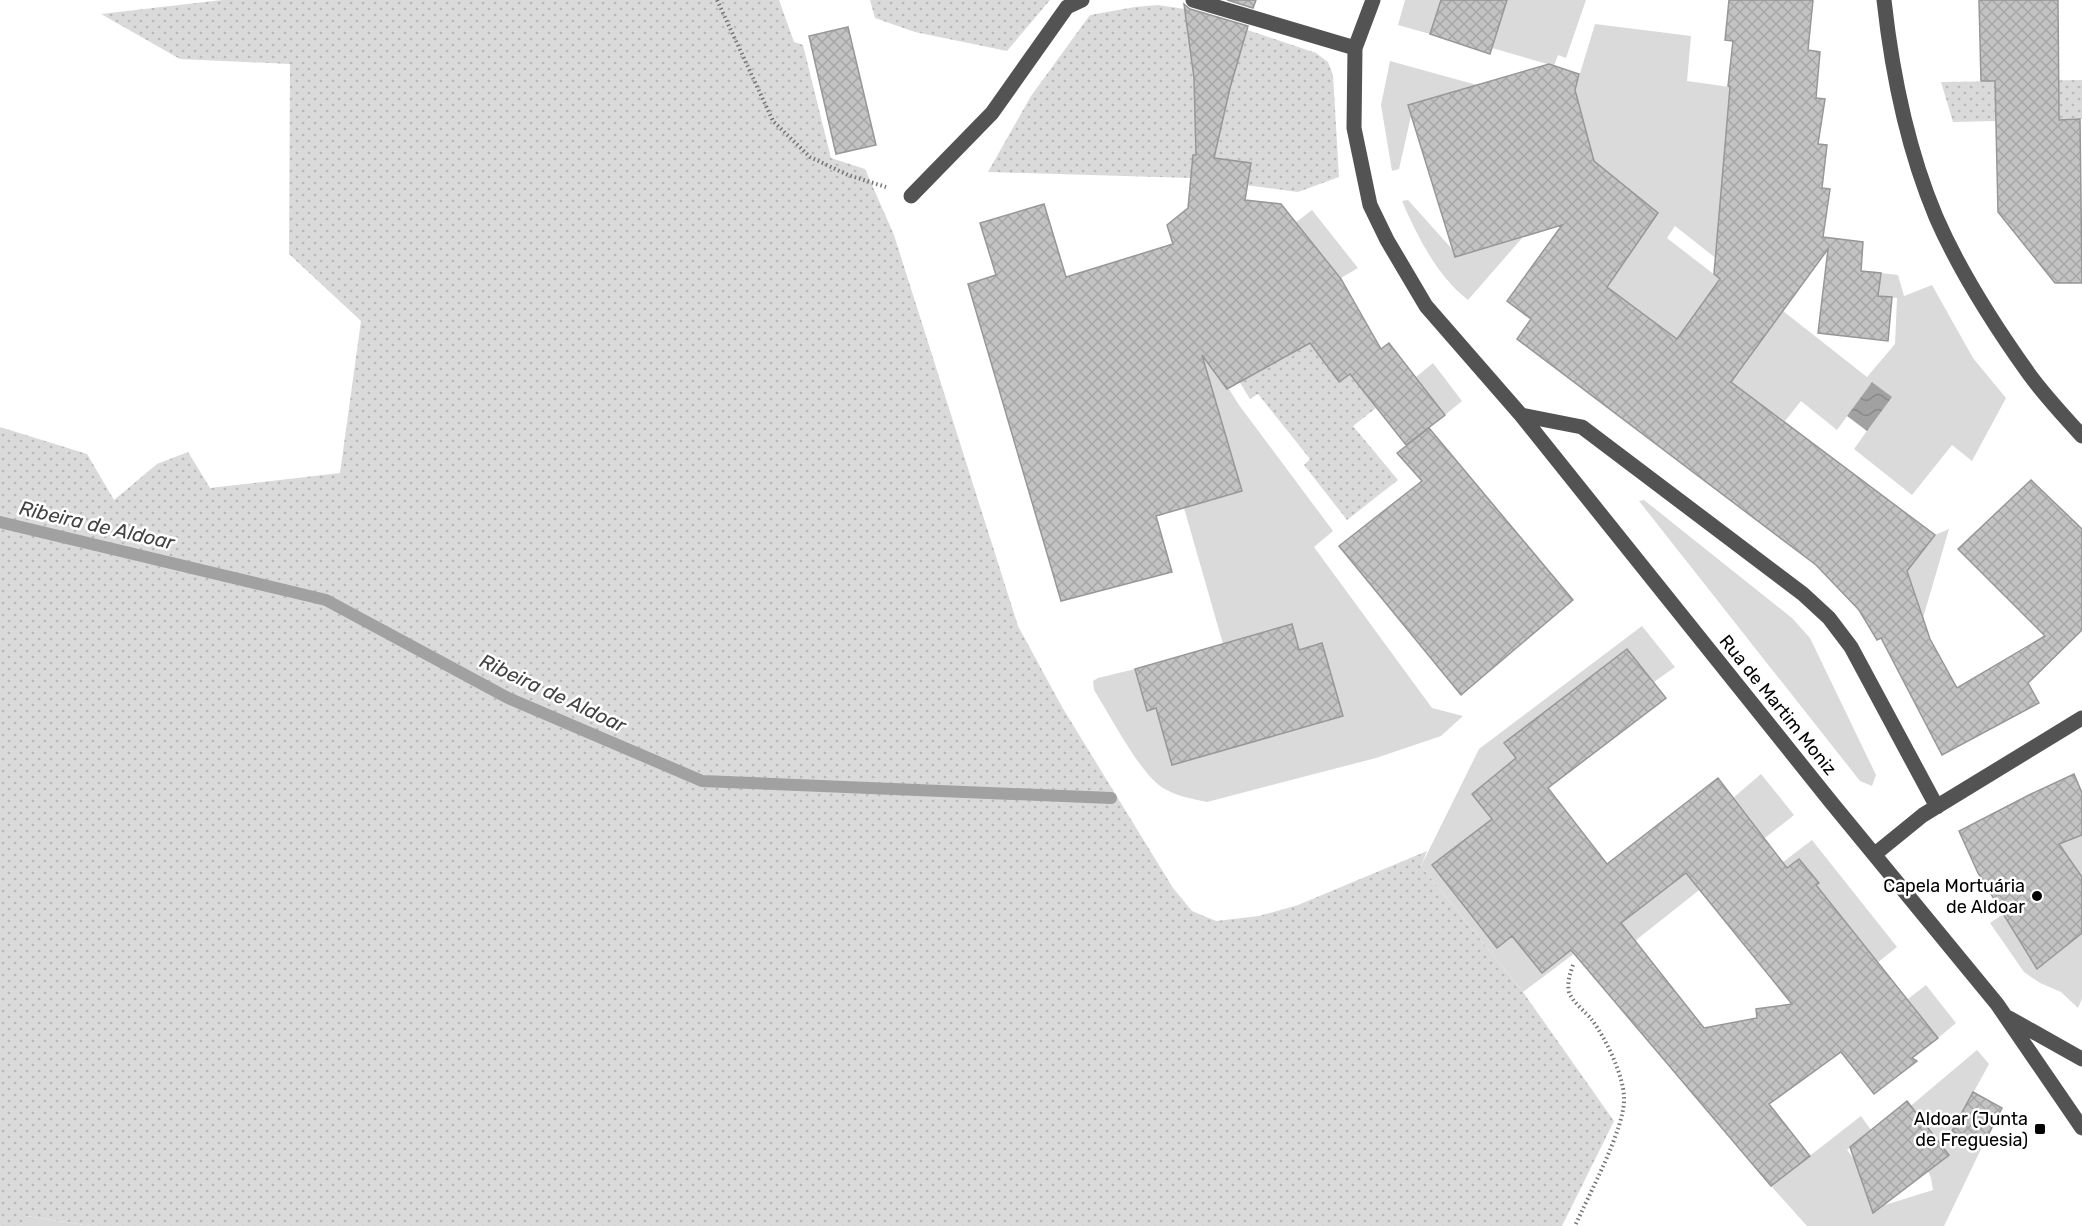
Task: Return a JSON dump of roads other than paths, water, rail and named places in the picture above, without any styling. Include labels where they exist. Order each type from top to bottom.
[{"type":"street","points":[[911,196],[992,113],[1067,7],[1082,0]]},
{"type":"street","points":[[1193,0],[1355,48]]},
{"type":"street","name":"Rua de Martim Moniz","points":[[1373,0],[1355,48],[1354,128],[1370,205],[1387,240],[1426,306],[1521,415],[1831,802],[2007,1017],[2082,1128]]},
{"type":"street","points":[[1884,0],[1894,73],[1908,132],[1940,224],[1983,305],[2030,376],[2082,436]]},
{"type":"street","points":[[1521,415],[1582,427],[1803,594],[1829,618],[1851,647],[1937,807]]},
{"type":"street","points":[[1875,854],[1923,815],[2082,718]]},
{"type":"street","points":[[2007,1017],[2082,1059]]},
{"type":"water","points":[[1872,382],[1892,397],[1867,431],[1847,416]]},
{"type":"waterway","name":"Ribeira de Aldoar","points":[[0,522],[326,600],[508,698],[702,781],[1111,798]]},
{"type":"place","name":"Capela Mortuária de Aldoar","points":[[2037,896]]},
{"type":"place","name":"Aldoar (Junta de Freguesia)","points":[[2040,1129]]}]
